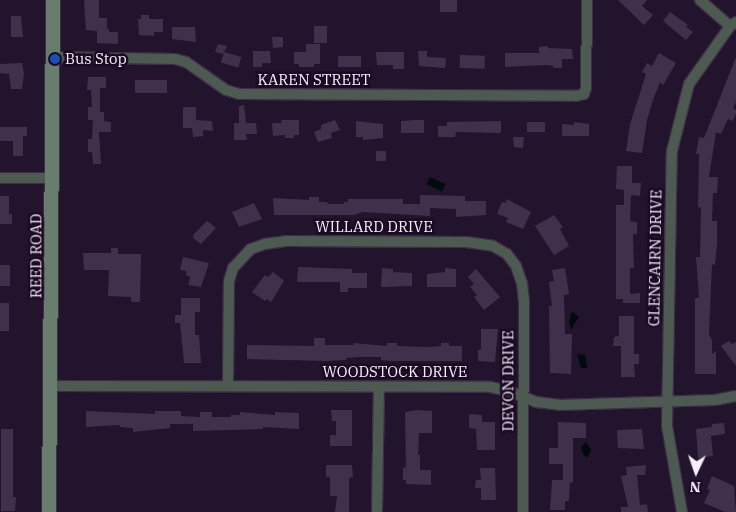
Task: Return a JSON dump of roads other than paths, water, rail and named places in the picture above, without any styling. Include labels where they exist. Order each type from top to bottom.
[{"type":"main road","name":"REED ROAD","points":[[49,512],[53,0]]},
{"type":"street","name":"KAREN STREET","points":[[53,57],[175,59],[186,62],[226,90],[238,94],[576,96],[584,94],[588,0]]},
{"type":"street","points":[[700,0],[733,24]]},
{"type":"street","name":"GLENCAIRN DRIVE","points":[[682,512],[668,426],[667,401],[672,151],[689,84],[733,24]]},
{"type":"street","points":[[0,178],[53,178]]},
{"type":"street","name":"WILLARD DRIVE","points":[[228,386],[229,281],[233,268],[241,257],[251,249],[265,244],[286,241],[466,242],[493,246],[507,254]]},
{"type":"street","name":"DEVON DRIVE","points":[[507,254],[516,266],[522,283],[524,301],[523,512]]},
{"type":"street","name":"WOODSTOCK DRIVE","points":[[51,386],[490,388],[509,391],[536,402],[559,405],[715,400],[736,396]]},
{"type":"street","points":[[377,512],[379,388]]},
{"type":"place","name":"Bus Stop","points":[[55,59]]}]
